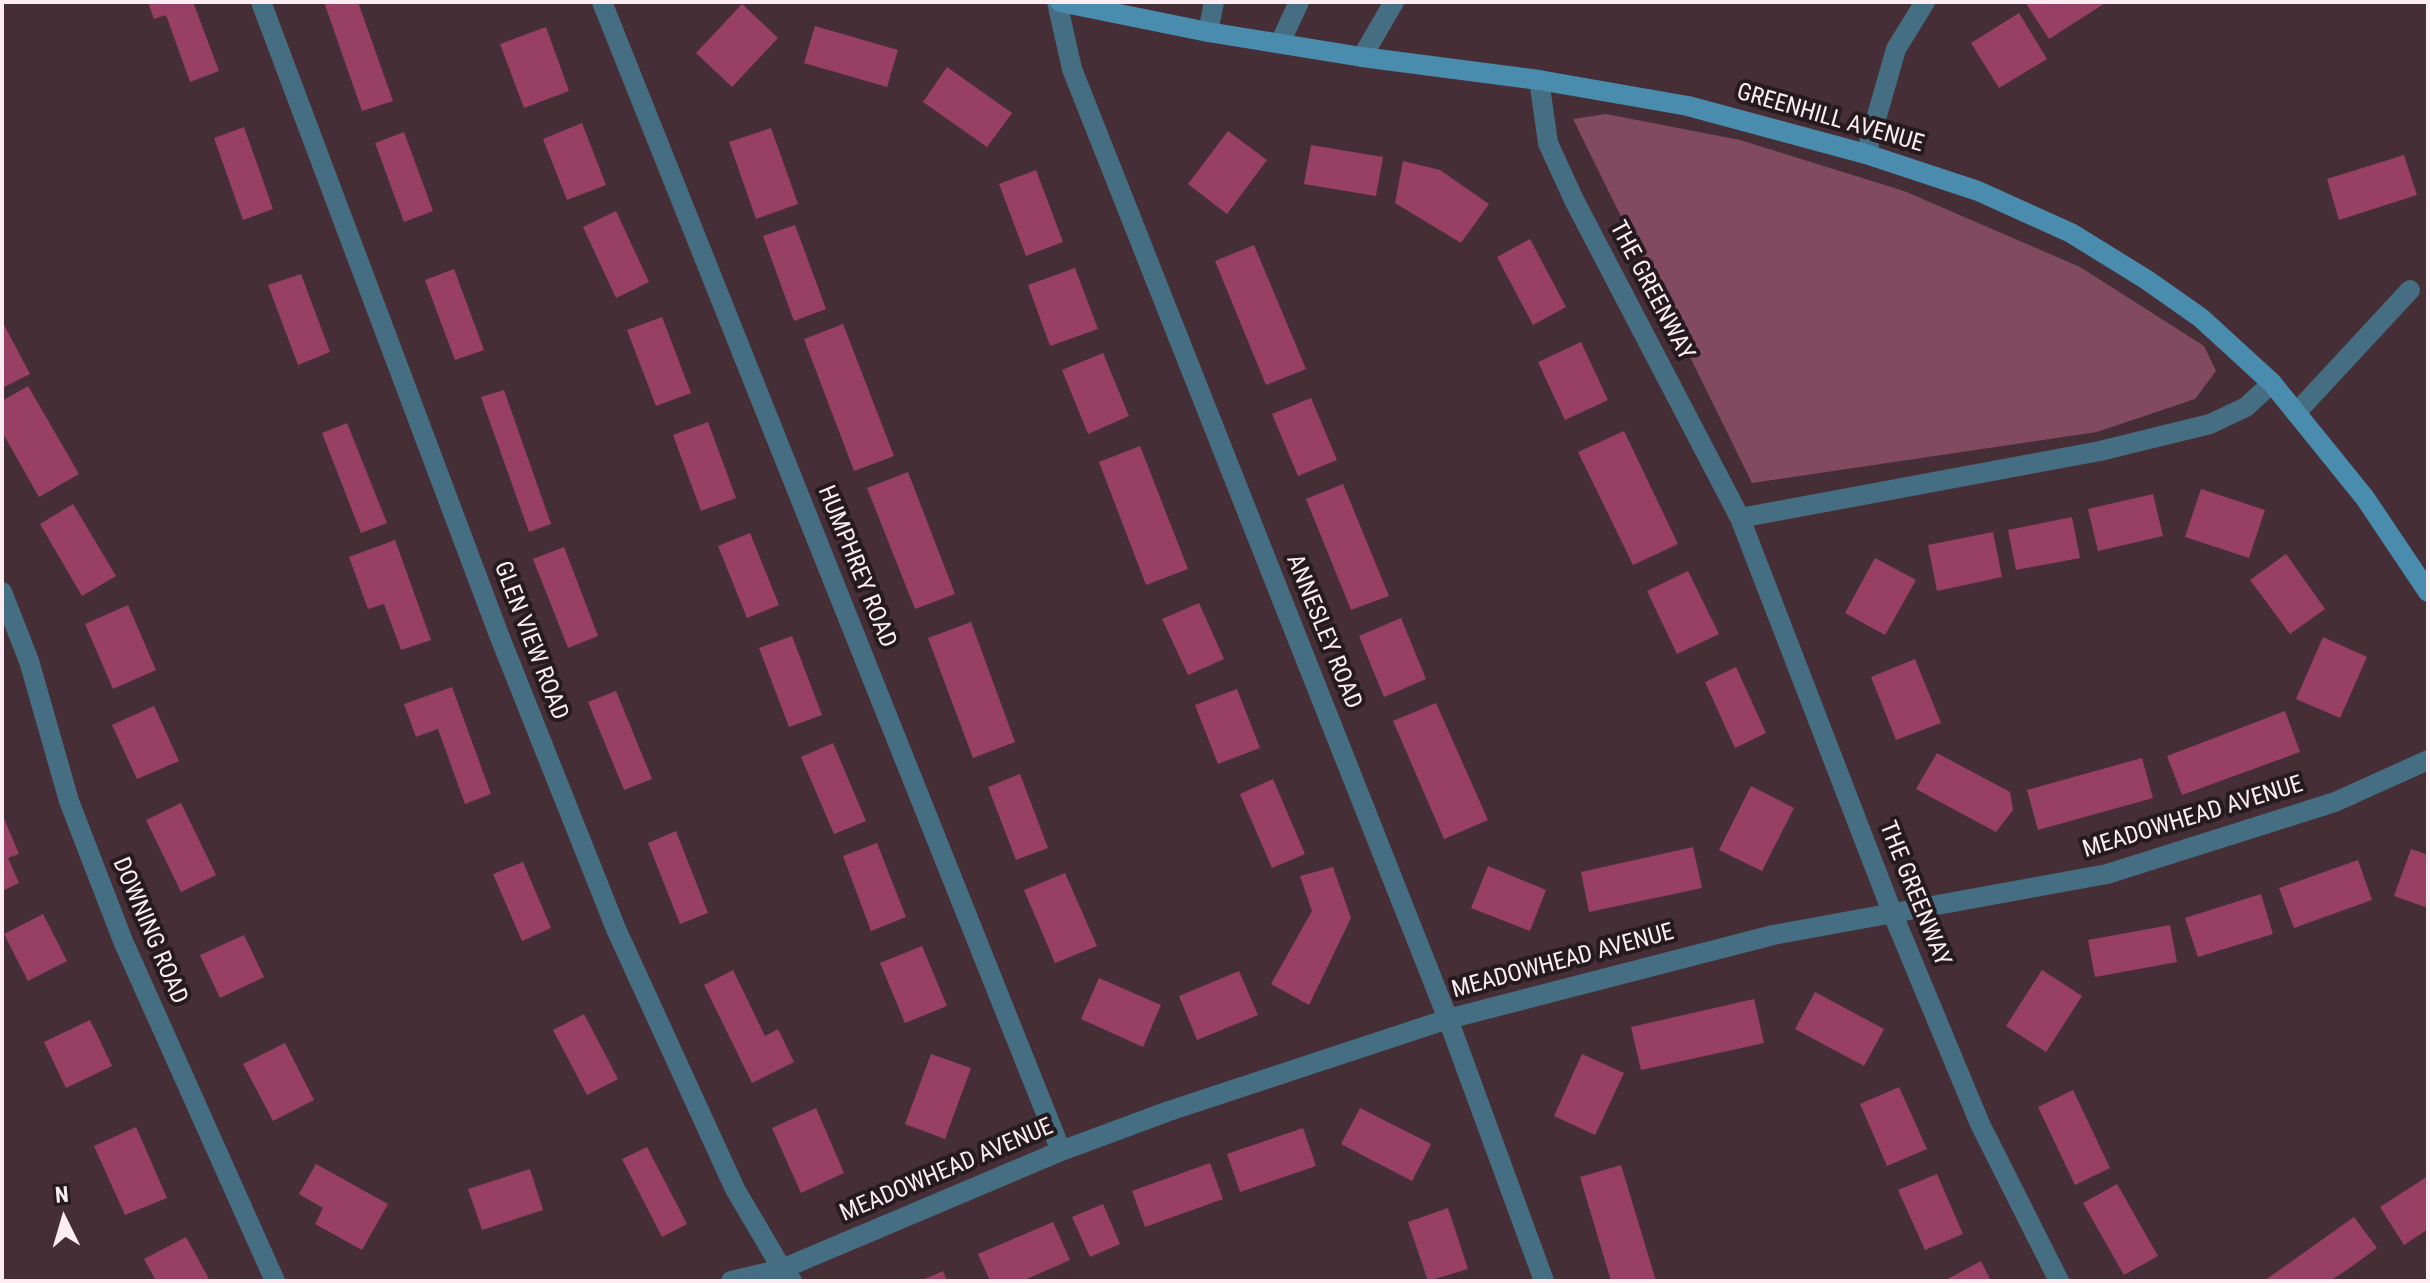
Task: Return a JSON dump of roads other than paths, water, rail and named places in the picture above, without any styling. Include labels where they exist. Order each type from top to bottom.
[{"type":"street","name":"GLEN VIEW ROAD","points":[[261,2],[493,620],[616,929],[735,1189],[787,1275]]},
{"type":"street","name":"HUMPHREY ROAD","points":[[602,2],[1061,1151]]},
{"type":"street","name":"GREENHILL AVENUE","points":[[1058,2],[1208,32],[1362,57],[1539,80],[1688,106],[1866,154],[1978,191],[2071,233],[2201,318],[2272,383],[2365,498],[2428,592]]},
{"type":"street","name":"ANNESLEY ROAD","points":[[1058,2],[1072,69],[1448,1019],[1544,1281]]},
{"type":"street","points":[[1208,32],[1214,2]]},
{"type":"street","points":[[1280,43],[1299,2]]},
{"type":"street","points":[[1362,57],[1394,2]]},
{"type":"street","points":[[1866,154],[1896,49],[1925,2]]},
{"type":"street","name":"THE GREENWAY","points":[[1539,80],[1548,143],[1574,200],[1740,518],[1892,912],[1980,1124],[2059,1281]]},
{"type":"street","points":[[2296,413],[2410,290]]},
{"type":"street","points":[[1740,518],[2100,451],[2210,424],[2246,407],[2272,383]]},
{"type":"street","name":"DOWNING ROAD","points":[[2,592],[29,661],[69,801],[123,941],[275,1281]]},
{"type":"street","name":"MEADOWHEAD AVENUE","points":[[731,1281],[787,1275],[1061,1151],[1184,1106],[1448,1019],[1773,935],[2107,874],[2335,802],[2428,760]]}]
